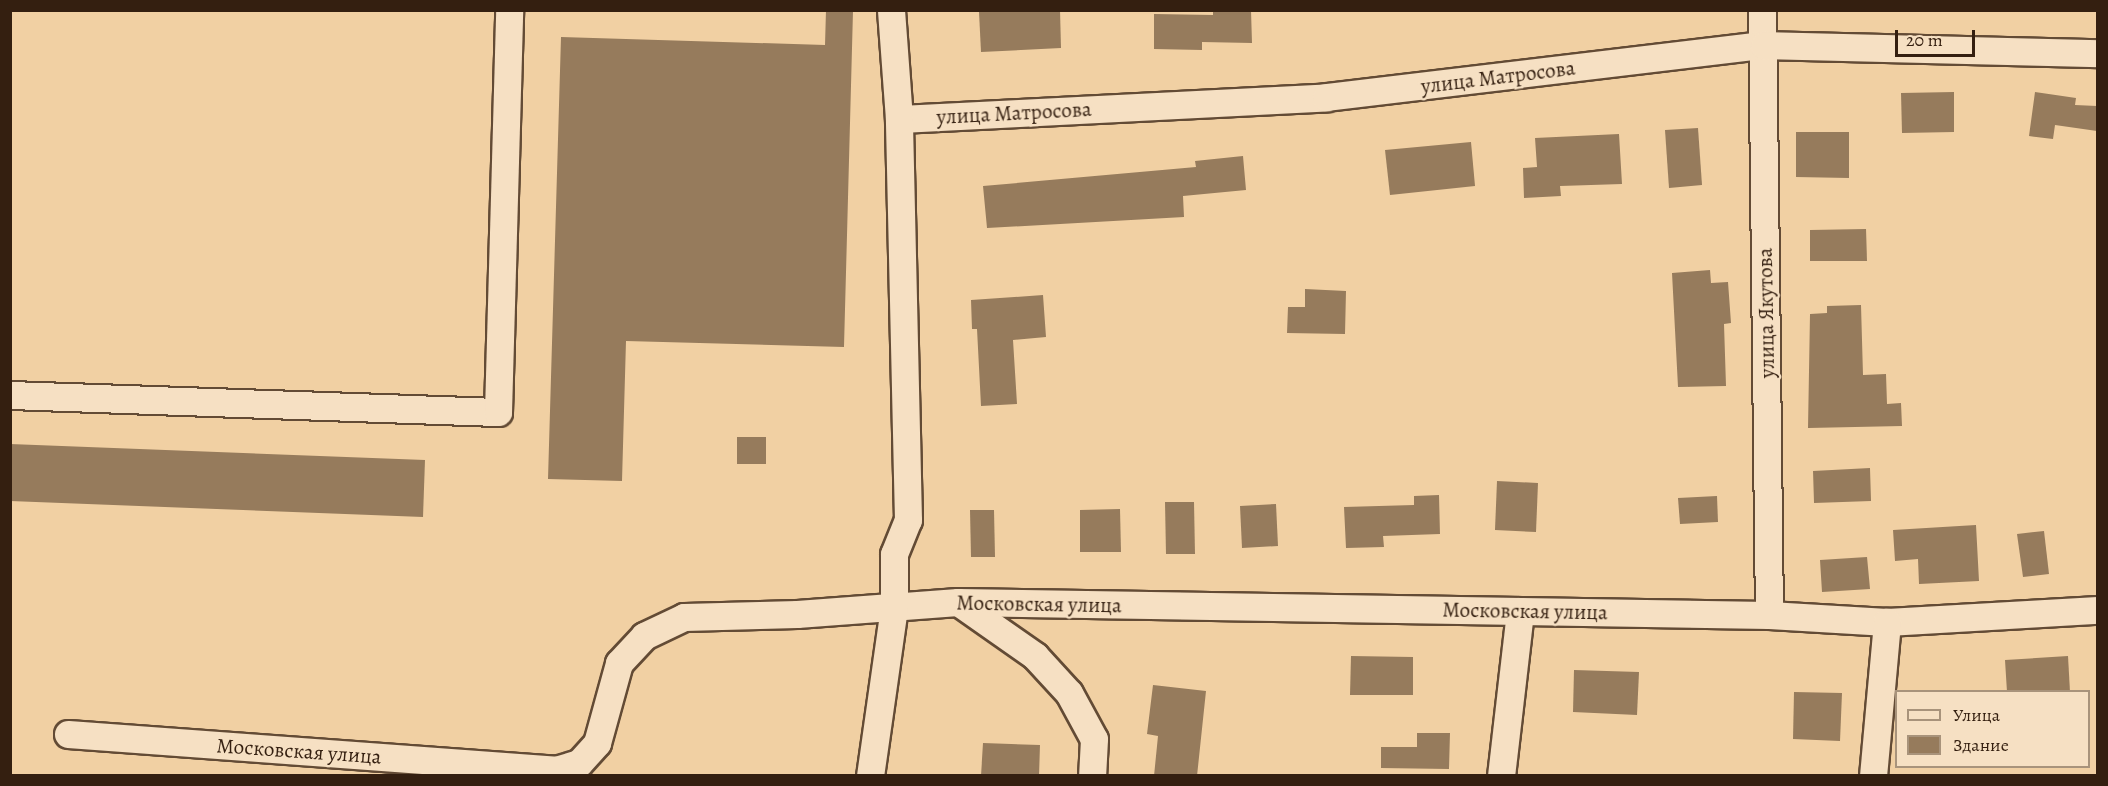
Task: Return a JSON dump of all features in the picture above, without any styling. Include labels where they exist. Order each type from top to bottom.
[{"type":"street","points":[[10,395],[498,412],[509,10]]},
{"type":"street","points":[[870,776],[894,608],[894,554],[908,520],[899,119],[891,10]]},
{"type":"street","name":"улица Якутова","points":[[1762,10],[1769,615]]},
{"type":"street","name":"улица Матросова","points":[[899,119],[1326,98],[1764,45],[2097,53]]},
{"type":"street","points":[[958,602],[1035,656],[1069,693],[1094,739],[1092,776]]},
{"type":"street","name":"Московская улица","points":[[68,735],[556,770],[579,763],[597,742],[619,663],[644,636],[684,617],[894,608],[958,602],[1769,615],[1887,622],[2097,610]]},
{"type":"street","points":[[1501,776],[1521,611]]},
{"type":"street","points":[[1873,776],[1887,622]]},
{"type":"building","points":[[826,10],[853,11],[844,347],[626,341],[622,481],[548,479],[561,37],[825,45]]},
{"type":"building","points":[[1060,10],[1061,48],[981,52],[979,12]]},
{"type":"building","points":[[1213,10],[1251,10],[1252,43],[1202,42],[1202,50],[1154,49],[1154,14],[1213,15]]},
{"type":"building","points":[[1954,92],[1954,132],[1902,133],[1901,93]]},
{"type":"building","points":[[2035,92],[2076,98],[2075,105],[2097,106],[2097,131],[2055,125],[2053,139],[2029,136]]},
{"type":"building","points":[[1698,128],[1702,185],[1669,188],[1665,130]]},
{"type":"building","points":[[1796,132],[1849,132],[1849,178],[1796,177]]},
{"type":"building","points":[[1619,134],[1622,184],[1560,186],[1561,196],[1524,198],[1523,168],[1537,167],[1535,138]]},
{"type":"building","points":[[1471,142],[1475,186],[1390,195],[1385,150]]},
{"type":"building","points":[[1243,156],[1246,190],[1183,196],[1184,217],[987,228],[983,186],[1196,167],[1195,161]]},
{"type":"building","points":[[1866,229],[1867,261],[1810,261],[1810,230]]},
{"type":"building","points":[[1710,270],[1711,283],[1728,282],[1731,323],[1724,324],[1726,386],[1678,387],[1672,273]]},
{"type":"building","points":[[1305,289],[1346,291],[1345,334],[1287,333],[1288,307],[1305,307]]},
{"type":"building","points":[[1043,295],[1046,337],[1013,340],[1017,404],[981,406],[977,329],[972,329],[971,300]]},
{"type":"building","points":[[1861,305],[1863,375],[1886,374],[1887,404],[1901,403],[1902,426],[1808,428],[1810,314],[1827,313],[1827,306]]},
{"type":"building","points":[[737,437],[766,437],[766,464],[737,464]]},
{"type":"building","points":[[10,444],[425,460],[423,517],[10,501]]},
{"type":"building","points":[[1870,468],[1871,501],[1814,503],[1813,471]]},
{"type":"building","points":[[1497,481],[1538,483],[1536,532],[1495,530]]},
{"type":"building","points":[[1439,495],[1440,534],[1383,536],[1384,547],[1346,548],[1344,507],[1414,505],[1414,496]]},
{"type":"building","points":[[1717,496],[1718,522],[1680,524],[1678,498]]},
{"type":"building","points":[[1165,502],[1194,502],[1195,554],[1166,554]]},
{"type":"building","points":[[1276,504],[1278,546],[1242,548],[1240,506]]},
{"type":"building","points":[[1120,509],[1121,552],[1080,552],[1080,510]]},
{"type":"building","points":[[970,510],[994,510],[995,557],[971,557]]},
{"type":"building","points":[[1976,525],[1979,581],[1919,584],[1918,559],[1895,561],[1893,530]]},
{"type":"building","points":[[2044,531],[2049,574],[2023,577],[2017,534]]},
{"type":"building","points":[[1867,557],[1870,589],[1822,592],[1820,560]]},
{"type":"building","points":[[1351,656],[1413,657],[1413,695],[1350,695]]},
{"type":"building","points":[[2068,656],[2070,690],[2007,690],[2005,660]]},
{"type":"building","points":[[1574,670],[1639,672],[1637,715],[1573,712]]},
{"type":"building","points":[[1153,685],[1206,691],[1197,776],[1154,776],[1158,736],[1147,734]]},
{"type":"building","points":[[1794,692],[1842,693],[1840,741],[1793,739]]},
{"type":"building","points":[[1417,733],[1450,733],[1449,769],[1381,768],[1381,747],[1417,747]]},
{"type":"building","points":[[983,743],[1040,745],[1039,776],[981,776]]}]
